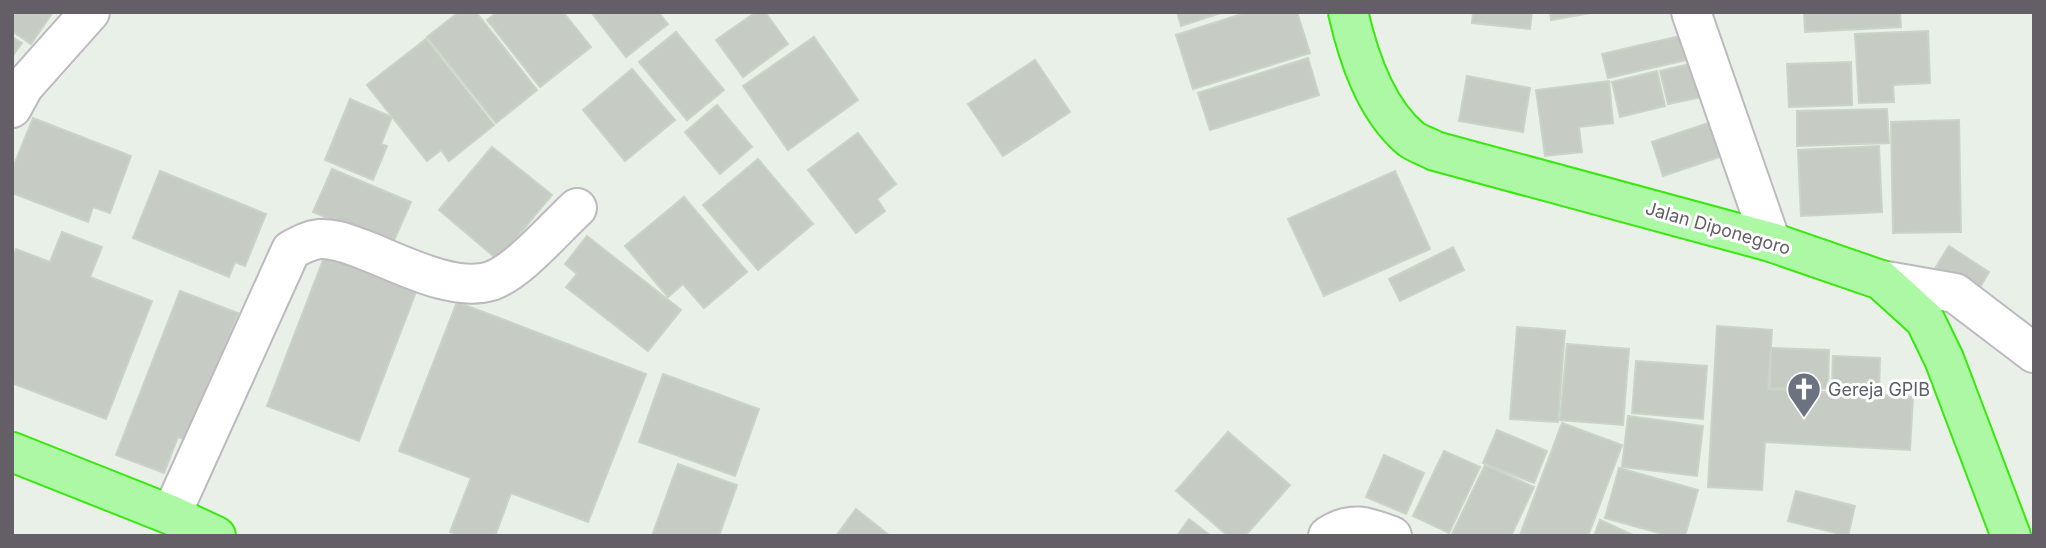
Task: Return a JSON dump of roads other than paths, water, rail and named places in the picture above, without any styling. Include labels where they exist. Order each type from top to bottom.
[{"type":"highway","name":"Jalan Diponegoro","points":[[1348,12],[1356,45],[1373,86],[1390,117],[1412,139],[1436,151],[1771,242],[1881,280],[1925,320],[1944,359],[2011,536]]},
{"type":"highway","points":[[12,452],[171,515],[216,536]]},
{"type":"street","points":[[12,108],[24,86],[90,12]]},
{"type":"street","points":[[1691,12],[1771,242]]},
{"type":"street","points":[[171,515],[291,250],[305,242],[320,239],[339,240],[445,280],[473,284],[509,273],[577,208]]},
{"type":"street","points":[[1881,280],[1955,293],[2034,353]]},
{"type":"street","points":[[1328,536],[1345,528],[1363,525],[1392,536]]},
{"type":"place","name":"Gereja GPIB","points":[[1804,419]]}]
